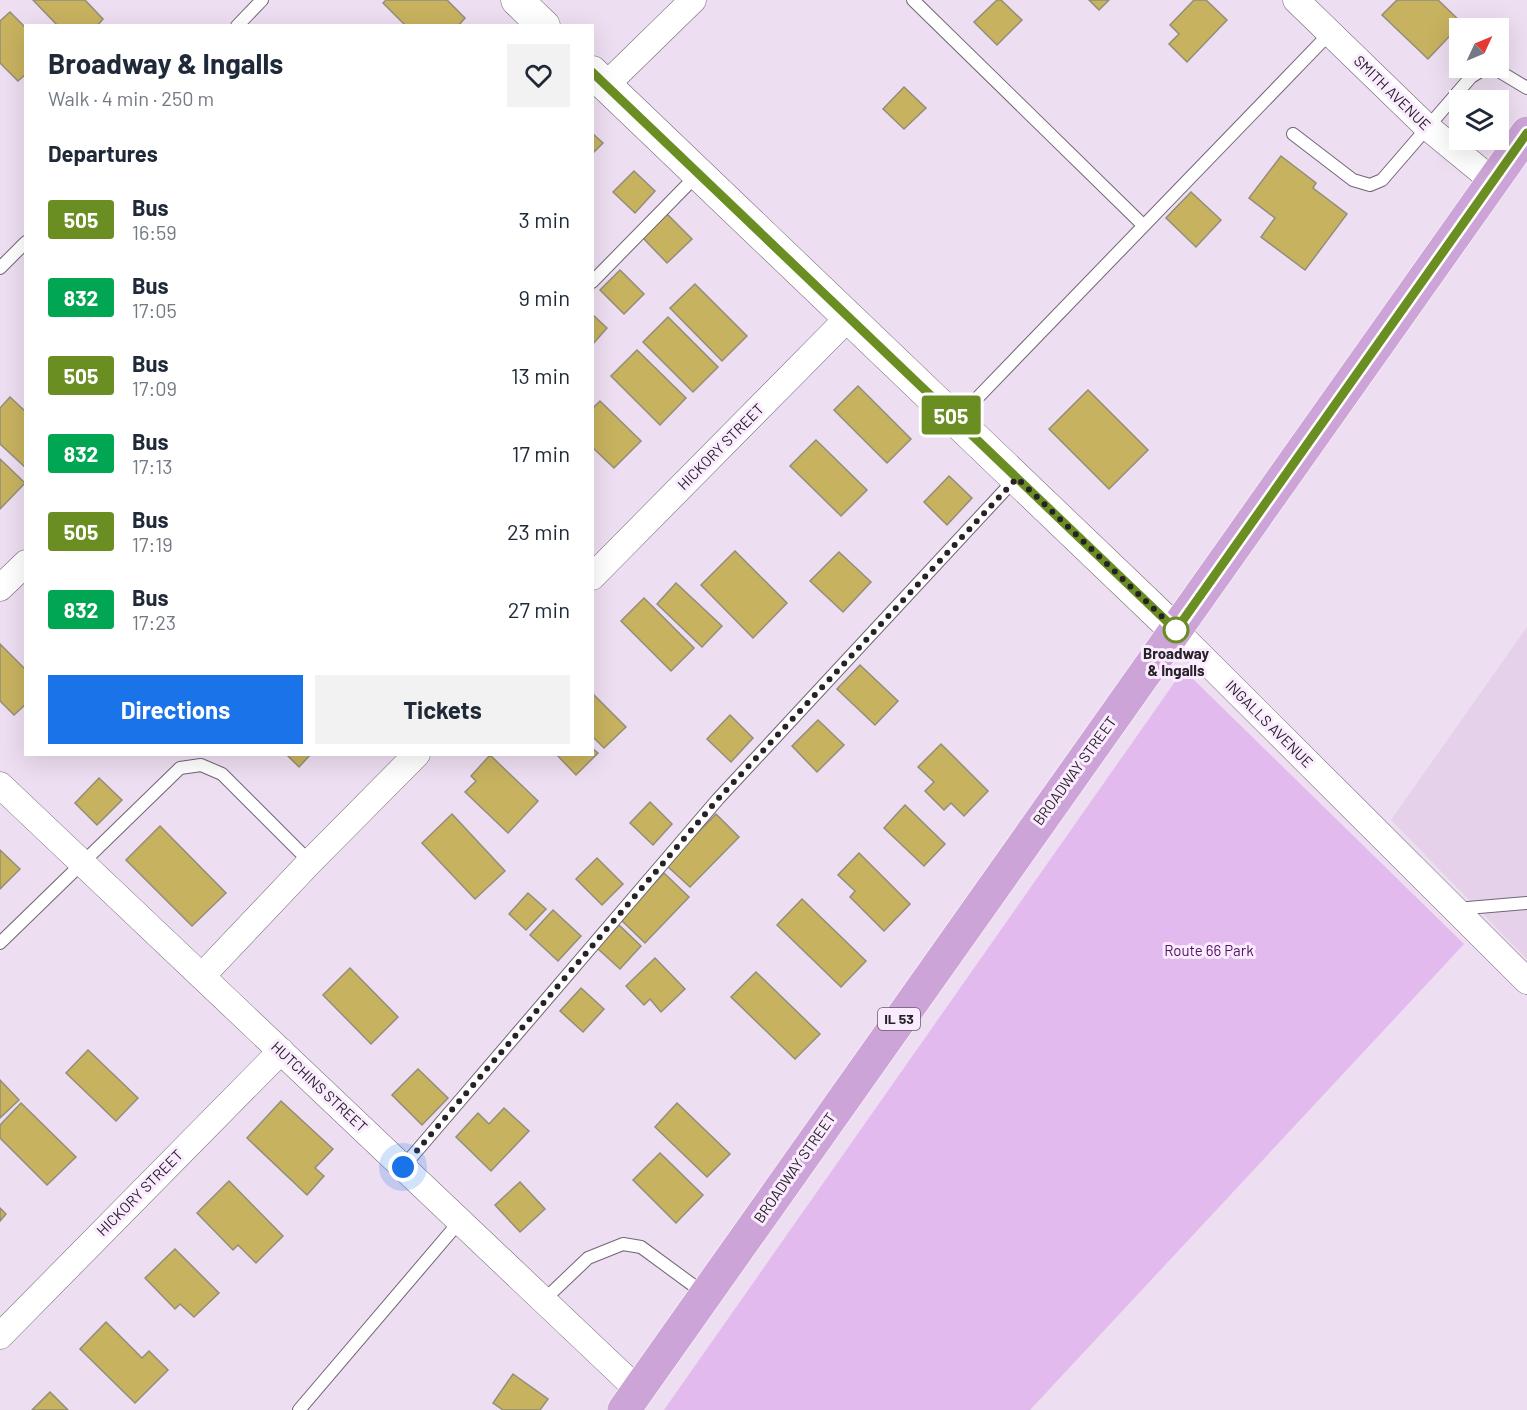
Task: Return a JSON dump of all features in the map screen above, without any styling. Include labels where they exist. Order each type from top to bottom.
[{"type":"main road","name":"BROADWAY STREET","points":[[631,1400],[1527,133]]},
{"type":"street","points":[[517,0],[542,24]]},
{"type":"street","points":[[599,79],[693,0]]},
{"type":"street","name":"SMITH AVENUE","points":[[1296,0],[1426,126],[1493,181]]},
{"type":"street","name":"INGALLS AVENUE","points":[[599,79],[1176,630],[1527,981]]},
{"type":"street","name":"HICKORY STREET","points":[[594,575],[849,317]]},
{"type":"street","points":[[0,588],[24,565]]},
{"type":"street","points":[[202,976],[415,756]]},
{"type":"street","name":"HUTCHINS STREET","points":[[0,785],[544,1300],[631,1400]]},
{"type":"street","name":"HICKORY STREET","points":[[0,1336],[281,1051]]},
{"type":"lane","points":[[239,24],[262,0]]},
{"type":"lane","points":[[913,0],[1143,225]]},
{"type":"lane","points":[[956,420],[1330,33]]},
{"type":"lane","points":[[1293,134],[1353,180],[1370,185],[1382,180],[1471,76],[1484,69],[1497,70],[1527,88]]},
{"type":"lane","points":[[594,280],[698,173]]},
{"type":"lane","points":[[0,268],[24,244]]},
{"type":"lane","points":[[403,1167],[718,799],[1017,478]]},
{"type":"lane","points":[[0,944],[180,768],[201,765],[222,774],[310,862]]},
{"type":"lane","points":[[1455,909],[1527,903]]},
{"type":"lane","points":[[299,1410],[460,1221]]},
{"type":"lane","points":[[544,1300],[588,1258],[623,1244],[641,1247],[706,1294]]},
{"type":"shaded area","points":[[1527,627],[1527,959],[1391,820]]},
{"type":"green space","name":"Route 66 Park","points":[[1179,676],[1191,677],[1464,944],[1030,1410],[664,1410]]},
{"type":"building","points":[[33,0],[85,0],[103,19],[99,24],[56,24]]},
{"type":"building","points":[[386,0],[447,0],[465,18],[460,24],[404,24],[383,3]]},
{"type":"building","points":[[997,0],[1001,0],[1022,20],[997,45],[974,22]]},
{"type":"building","points":[[1089,0],[1109,0],[1099,10]]},
{"type":"building","points":[[1194,0],[1206,0],[1227,20],[1187,62],[1169,44],[1179,34],[1170,25]]},
{"type":"building","points":[[1397,0],[1438,0],[1457,18],[1449,18],[1449,37],[1428,59],[1382,15]]},
{"type":"building","points":[[10,12],[24,26],[24,76],[18,81],[0,63],[0,21]]},
{"type":"building","points":[[904,87],[926,108],[904,129],[883,109]]},
{"type":"building","points":[[594,135],[603,143],[594,152]]},
{"type":"building","points":[[1281,156],[1316,183],[1313,188],[1347,214],[1305,270],[1261,237],[1275,218],[1249,198]]},
{"type":"building","points":[[634,171],[655,191],[635,213],[613,192]]},
{"type":"building","points":[[1191,192],[1221,220],[1196,247],[1166,218]]},
{"type":"building","points":[[667,214],[692,239],[667,263],[643,238]]},
{"type":"building","points":[[620,270],[644,294],[624,314],[600,290]]},
{"type":"building","points":[[695,284],[747,336],[722,361],[670,308]]},
{"type":"building","points":[[594,316],[607,328],[594,343]]},
{"type":"building","points":[[668,317],[718,367],[693,392],[643,342]]},
{"type":"building","points":[[637,350],[686,398],[660,425],[611,376]]},
{"type":"building","points":[[858,386],[911,439],[887,463],[834,410]]},
{"type":"building","points":[[1088,390],[1148,450],[1109,489],[1049,429]]},
{"type":"building","points":[[10,397],[24,410],[24,466],[0,444],[0,408]]},
{"type":"building","points":[[600,401],[641,441],[614,468],[594,449],[594,407]]},
{"type":"building","points":[[816,440],[867,490],[841,516],[790,466]]},
{"type":"building","points":[[0,459],[24,484],[0,509]]},
{"type":"building","points":[[949,476],[972,498],[947,525],[924,502]]},
{"type":"building","points":[[735,551],[787,603],[753,638],[701,585]]},
{"type":"building","points":[[839,552],[871,582],[843,612],[810,581]]},
{"type":"building","points":[[676,583],[722,626],[702,647],[657,604]]},
{"type":"building","points":[[644,598],[694,648],[671,671],[621,621]]},
{"type":"building","points":[[0,644],[24,668],[24,706],[14,715],[0,701]]},
{"type":"building","points":[[860,665],[898,701],[875,725],[837,689]]},
{"type":"building","points":[[594,695],[626,727],[604,748],[594,738]]},
{"type":"building","points":[[730,715],[753,738],[731,762],[707,739]]},
{"type":"building","points":[[818,720],[844,745],[817,772],[792,746]]},
{"type":"building","points":[[941,744],[988,791],[964,816],[951,803],[944,810],[925,791],[934,782],[918,767]]},
{"type":"building","points":[[594,750],[598,753],[576,775],[558,756],[594,756]]},
{"type":"building","points":[[288,756],[309,756],[299,767]]},
{"type":"building","points":[[491,756],[538,801],[508,833],[465,792],[476,781],[471,776]]},
{"type":"building","points":[[99,778],[122,800],[97,825],[75,803]]},
{"type":"building","points":[[650,802],[672,824],[653,845],[630,823]]},
{"type":"building","points":[[905,805],[945,844],[924,866],[884,828]]},
{"type":"building","points":[[452,814],[505,871],[475,899],[422,843]]},
{"type":"building","points":[[716,814],[739,837],[690,887],[666,865]]},
{"type":"building","points":[[160,826],[226,893],[192,926],[126,860]]},
{"type":"building","points":[[0,850],[20,869],[0,889]]},
{"type":"building","points":[[859,853],[910,904],[884,931],[850,897],[855,891],[838,875]]},
{"type":"building","points":[[597,858],[623,884],[602,905],[576,879]]},
{"type":"building","points":[[664,873],[689,897],[645,943],[620,919]]},
{"type":"building","points":[[528,893],[546,909],[526,930],[509,914]]},
{"type":"building","points":[[802,899],[866,961],[841,987],[777,925]]},
{"type":"building","points":[[553,910],[581,936],[558,961],[530,935]]},
{"type":"building","points":[[619,925],[641,946],[620,969],[597,948]]},
{"type":"building","points":[[655,958],[685,989],[661,1012],[650,999],[644,1005],[626,986]]},
{"type":"building","points":[[350,968],[398,1017],[371,1044],[323,995]]},
{"type":"building","points":[[756,972],[820,1034],[795,1059],[731,997]]},
{"type":"building","points":[[581,988],[604,1009],[583,1032],[560,1011]]},
{"type":"building","points":[[88,1050],[138,1098],[116,1121],[66,1073]]},
{"type":"building","points":[[418,1069],[448,1098],[422,1125],[392,1095]]},
{"type":"building","points":[[0,1080],[19,1100],[0,1118]]},
{"type":"building","points":[[281,1101],[333,1149],[315,1168],[324,1176],[307,1195],[247,1138]]},
{"type":"building","points":[[21,1103],[76,1157],[47,1185],[0,1138],[0,1125]]},
{"type":"building","points":[[677,1103],[730,1154],[707,1177],[655,1127]]},
{"type":"building","points":[[504,1108],[529,1131],[491,1171],[456,1137],[478,1113],[489,1124]]},
{"type":"building","points":[[660,1153],[703,1195],[676,1223],[633,1180]]},
{"type":"building","points":[[229,1181],[283,1236],[256,1263],[238,1245],[233,1250],[197,1213]]},
{"type":"building","points":[[520,1182],[545,1209],[520,1232],[495,1205]]},
{"type":"building","points":[[0,1208],[6,1214],[0,1221]]},
{"type":"building","points":[[175,1249],[219,1293],[194,1317],[180,1304],[175,1309],[145,1278]]},
{"type":"building","points":[[106,1322],[142,1358],[149,1351],[168,1370],[135,1403],[80,1349]]},
{"type":"building","points":[[513,1374],[548,1399],[540,1410],[503,1410],[493,1403]]},
{"type":"building","points":[[50,1392],[68,1410],[32,1410]]},
{"type":"bus line","name":"505","points":[[594,74],[1176,630],[1527,133]]},
{"type":"place","name":"Broadway & Ingalls","points":[[1176,630]]},
{"type":"route","points":[[403,1167],[718,799],[1017,478],[1176,630]]}]
